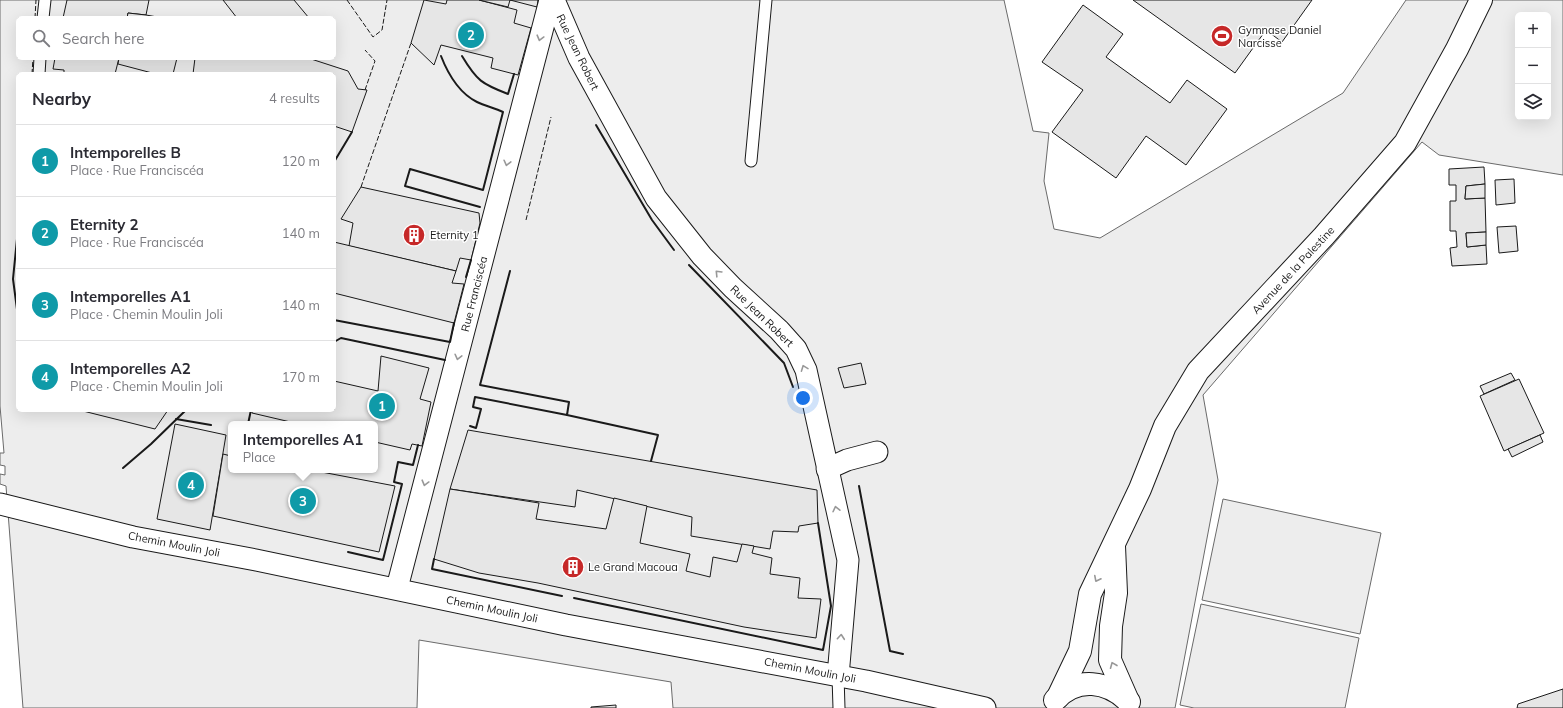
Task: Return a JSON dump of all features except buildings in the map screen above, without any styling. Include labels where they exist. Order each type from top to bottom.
[{"type":"main road","name":"Avenue de la Palestine","points":[[1053,702],[1080,651],[1090,594],[1140,489],[1165,426],[1198,370],[1324,236],[1405,143],[1457,49],[1481,0]]},
{"type":"main road","name":"Avenue de la Palestine","points":[[1114,544],[1116,593],[1111,626],[1110,660],[1130,705]]},
{"type":"main road","points":[[1053,702],[1071,688],[1086,684],[1102,684],[1116,691],[1130,705]]},
{"type":"street","name":"Rue Franciscéa","points":[[397,588],[550,0]]},
{"type":"street","name":"Rue Jean Robert","points":[[554,0],[578,58],[656,198],[702,256],[733,288],[779,330],[796,349],[806,370],[848,560],[838,676]]},
{"type":"street","points":[[827,469],[847,460],[877,452]]},
{"type":"street","name":"Chemin Moulin Joli","points":[[0,504],[133,537],[397,588],[566,624],[838,676],[984,708]]},
{"type":"lane","points":[[43,16],[45,0]]},
{"type":"lane","points":[[751,160],[766,0]]},
{"type":"lane","points":[[39,72],[40,60]]},
{"type":"lane","points":[[838,676],[839,708]]},
{"type":"shaded area","points":[[0,0],[1004,0],[1033,131],[1049,133],[1044,181],[1054,229],[1100,238],[1343,93],[1406,0],[1563,0],[1563,175],[1439,155],[1422,142],[1203,395],[1218,480],[1175,708],[673,708],[671,682],[419,640],[417,708],[23,708],[6,486],[0,484],[0,474],[5,475],[5,466],[0,465],[0,453],[4,453],[0,406]]},
{"type":"shaded area","points":[[1223,499],[1381,533],[1360,634],[1202,600]]},
{"type":"shaded area","points":[[1201,604],[1359,638],[1345,708],[1194,708],[1180,705]]},
{"type":"fence","points":[[35,16],[36,0]]},
{"type":"fence","points":[[347,0],[373,37],[382,30],[387,0]]},
{"type":"fence","points":[[361,187],[411,43]]},
{"type":"fence","points":[[365,50],[375,61],[365,90]]},
{"type":"fence","points":[[32,72],[33,60]]},
{"type":"fence","points":[[526,220],[551,117]]},
{"type":"wall","points":[[441,56],[447,70],[465,94],[477,102],[503,112],[483,190],[410,169],[405,186],[480,207]]},
{"type":"wall","points":[[462,56],[481,81],[508,94],[514,74]]},
{"type":"wall","points":[[596,125],[652,220],[674,250]]},
{"type":"wall","points":[[336,159],[352,132]]},
{"type":"wall","points":[[16,249],[13,279],[16,302]]},
{"type":"wall","points":[[466,277],[471,260]]},
{"type":"wall","points":[[689,265],[784,363],[793,387]]},
{"type":"wall","points":[[470,426],[476,428],[481,409],[473,407],[475,397],[567,415],[569,402],[480,385],[510,271]]},
{"type":"wall","points":[[336,320],[450,342],[454,323]]},
{"type":"wall","points":[[336,341],[341,338],[445,360]]},
{"type":"wall","points":[[123,468],[151,444],[184,412]]},
{"type":"wall","points":[[249,421],[251,412]]},
{"type":"wall","points":[[567,415],[658,435],[651,461]]},
{"type":"wall","points":[[176,419],[211,425]]},
{"type":"wall","points":[[348,552],[383,560],[402,484],[394,482],[398,462],[413,465],[418,445]]},
{"type":"wall","points":[[859,486],[890,651],[903,654]]},
{"type":"wall","points":[[574,598],[823,650],[831,606],[818,523]]},
{"type":"wall","points":[[434,559],[432,569],[562,596]]},
{"type":"place","name":"Eternity 2","points":[[471,35]]},
{"type":"place","name":"Gymnase Daniel Narcisse","points":[[1222,36]]},
{"type":"place","name":"Eternity 1","points":[[414,235]]},
{"type":"place","name":"Intemporelles B","points":[[382,406]]},
{"type":"place","name":"Intemporelles A2","points":[[191,485]]},
{"type":"place","name":"Intemporelles A1","points":[[303,501]]},
{"type":"place","name":"Le Grand Macoua","points":[[573,567]]}]
